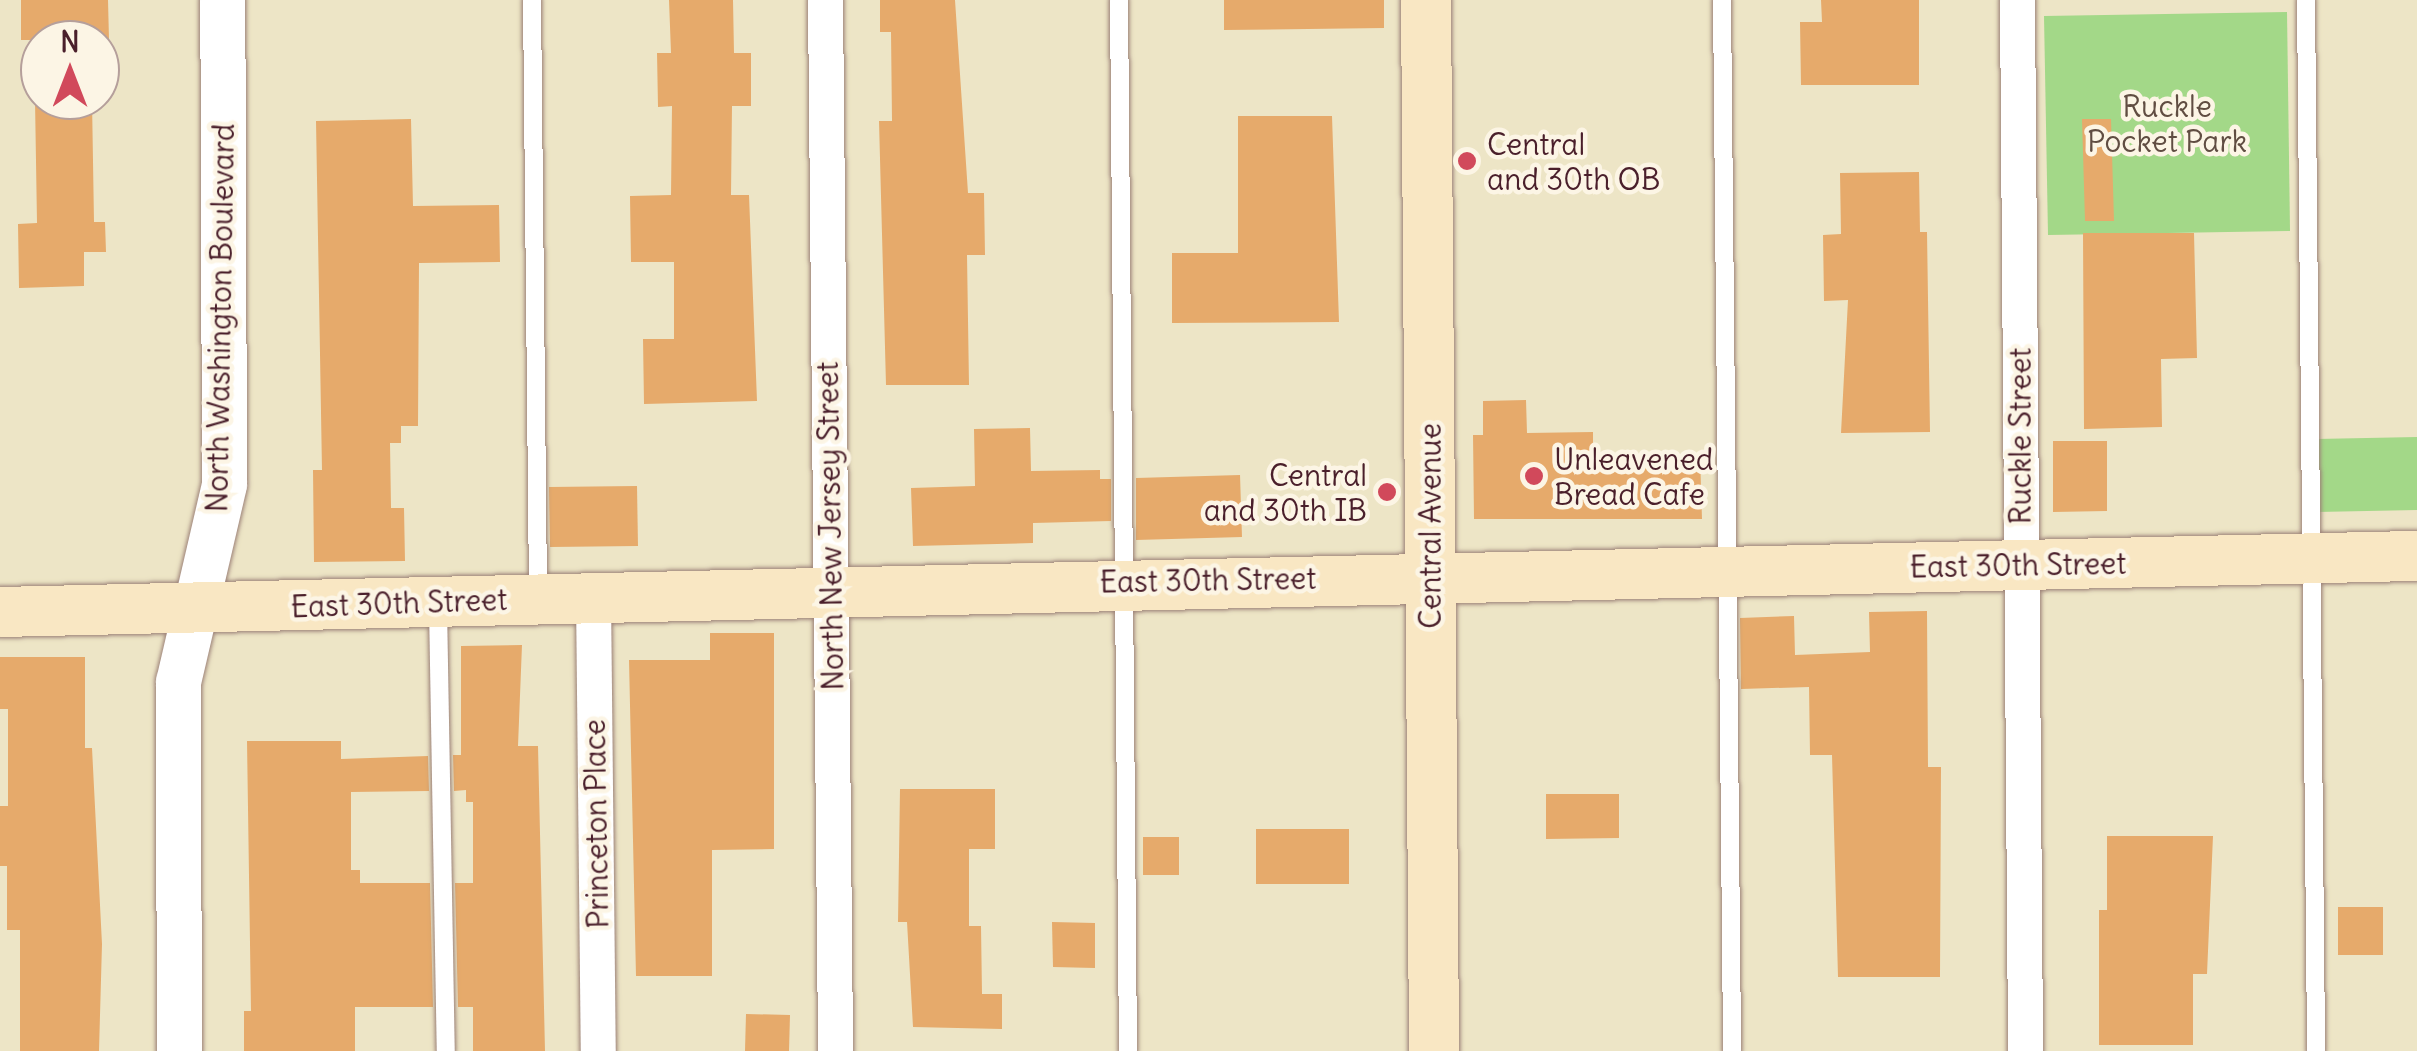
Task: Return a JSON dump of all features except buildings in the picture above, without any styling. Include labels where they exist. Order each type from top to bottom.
[{"type":"main road","name":"Central Avenue","points":[[1426,0],[1434,1051]]},
{"type":"main road","name":"East 30th Street","points":[[0,612],[192,610],[1122,582],[2417,556]]},
{"type":"street","name":"North Washington Boulevard","points":[[179,1051],[176,709],[192,610],[224,484],[222,0]]},
{"type":"street","name":"North New Jersey Street","points":[[826,0],[835,1051]]},
{"type":"street","name":"Ruckle Street","points":[[2017,0],[2024,1051]]},
{"type":"street","name":"Princeton Place","points":[[594,596],[598,1051]]},
{"type":"lane","points":[[532,0],[538,598]]},
{"type":"lane","points":[[1118,0],[1128,1051]]},
{"type":"lane","points":[[1722,0],[1732,570],[1732,1051]]},
{"type":"lane","points":[[2306,0],[2316,1051]]},
{"type":"lane","points":[[438,602],[446,1051]]},
{"type":"green space","name":"Ruckle Pocket Park","points":[[2287,12],[2290,231],[2048,235],[2044,16]]},
{"type":"green space","points":[[2417,437],[2417,510],[2317,512],[2316,439]]},
{"type":"place","name":"Central and 30th OB","points":[[1467,161]]},
{"type":"place","name":"Unleavened Bread Cafe","points":[[1534,476]]},
{"type":"place","name":"Central and 30th IB","points":[[1387,492]]}]
